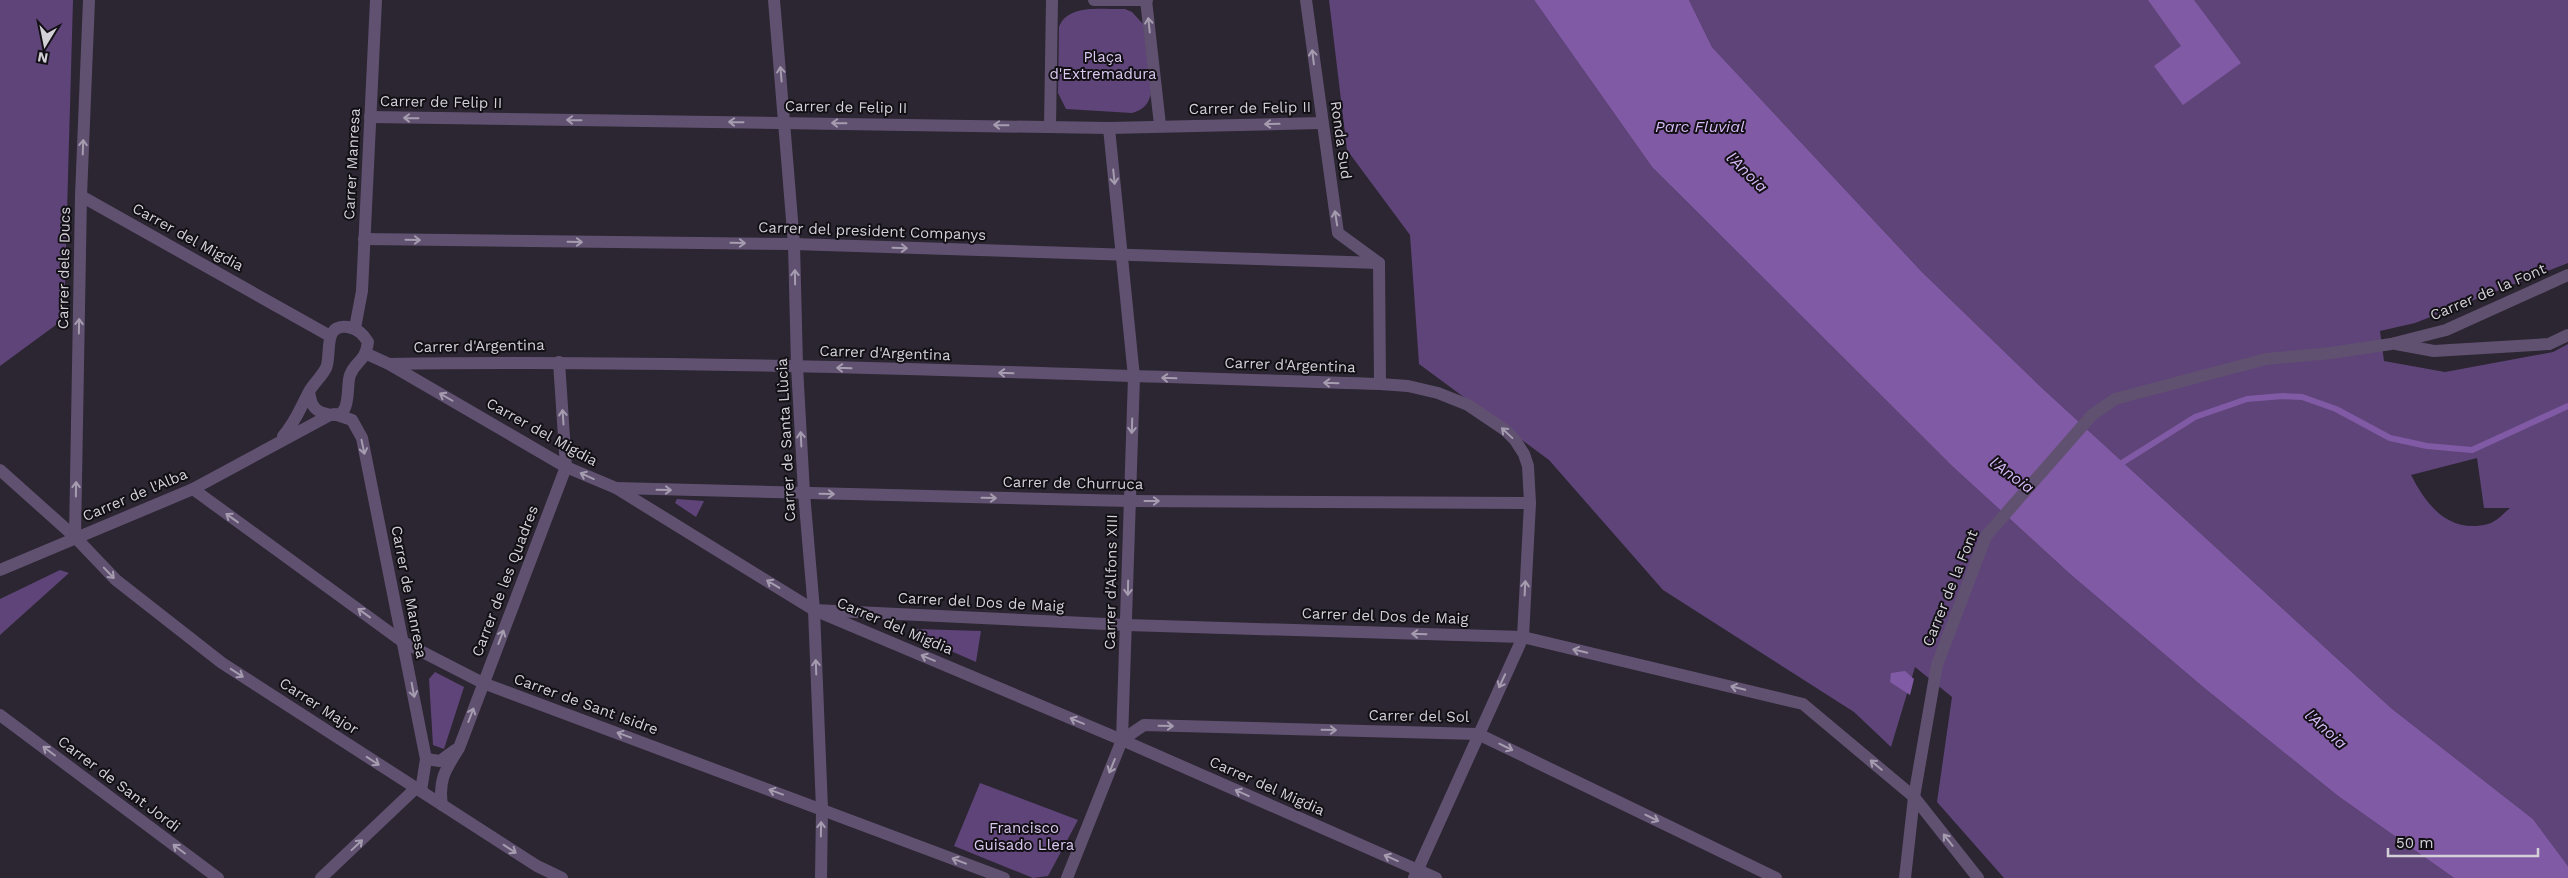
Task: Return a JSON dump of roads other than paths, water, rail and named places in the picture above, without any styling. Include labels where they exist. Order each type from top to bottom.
[{"type":"street","name":"Carrer dels Ducs","points":[[75,538],[81,196],[88,0]]},
{"type":"street","name":"Carrer Manresa","points":[[355,328],[362,291],[376,0]]},
{"type":"street","name":"Carrer de Santa Llùcia","points":[[774,0],[794,244],[797,366],[804,493],[814,610],[822,809],[821,878]]},
{"type":"street","points":[[1050,126],[1052,0]]},
{"type":"street","points":[[1096,0],[1146,0],[1160,125]]},
{"type":"street","name":"Ronda Sud","points":[[1306,0],[1321,123],[1338,233],[1379,263]]},
{"type":"street","name":"Carrer de Felip II","points":[[370,117],[1109,128],[1160,125],[1321,123]]},
{"type":"street","name":"Carrer d'Alfons XIII","points":[[1067,878],[1122,740],[1134,377],[1109,128]]},
{"type":"street","name":"Carrer del Migdia","points":[[81,196],[330,336]]},
{"type":"street","name":"Carrer del president Companys","points":[[364,239],[794,244],[1379,263]]},
{"type":"street","points":[[1379,263],[1380,384]]},
{"type":"street","name":"Carrer de la Font","points":[[1905,878],[1914,797],[1937,665],[1989,533],[2092,415],[2115,399],[2266,359],[2331,353],[2391,344],[2446,330],[2568,275]]},
{"type":"street","points":[[330,336],[335,330],[344,326],[355,328],[368,342],[367,354],[353,369],[349,378],[349,398],[346,406],[332,414]]},
{"type":"street","name":"Carrer de la Font","points":[[2391,344],[2434,351],[2549,344],[2568,335]]},
{"type":"street","name":"Carrer de l'Alba","points":[[278,442],[300,412],[309,392],[327,365],[327,345],[330,336]]},
{"type":"street","name":"Carrer del Migdia","points":[[367,354],[389,364],[566,467],[616,488],[814,610],[1122,740],[1416,874],[1436,878]]},
{"type":"street","name":"Carrer d'Argentina","points":[[389,364],[559,362],[797,366],[1408,386],[1454,398],[1481,412],[1504,430],[1524,454],[1528,466],[1530,503],[1522,637]]},
{"type":"street","name":"Carrer de les Quadres","points":[[442,805],[439,788],[444,772],[459,748],[566,467],[559,362]]},
{"type":"street","name":"Carrer de Manresa","points":[[309,392],[311,403],[316,410],[352,420],[362,438],[426,759],[419,790]]},
{"type":"street","name":"Carrer de l'Alba","points":[[0,570],[193,489],[332,414]]},
{"type":"street","name":"Carrer Major","points":[[0,470],[9,475],[116,580],[222,663],[442,805],[537,872],[562,878]]},
{"type":"street","name":"Carrer de Churruca","points":[[616,488],[1129,501],[1530,503]]},
{"type":"street","name":"Carrer de Sant Isidre","points":[[193,489],[403,642],[483,683],[1004,878]]},
{"type":"street","name":"Carrer del Dos de Maig","points":[[814,610],[1127,625],[1522,637],[1803,704],[1914,797],[1978,878]]},
{"type":"street","points":[[1416,874],[1522,637]]},
{"type":"street","name":"Carrer de Sant Jordi","points":[[0,715],[218,878]]},
{"type":"street","name":"Carrer del Sol","points":[[1122,740],[1144,725],[1478,734],[1776,878]]},
{"type":"street","points":[[426,759],[440,761],[459,748]]},
{"type":"street","points":[[321,878],[419,790]]},
{"type":"water","name":"Parc Fluvial","points":[[1534,0],[1689,0],[1712,47],[1922,272],[2042,388],[2391,708],[2533,819],[2568,866],[2568,878],[2454,878],[2338,796],[2203,687],[2070,574],[1952,466],[1652,167]]},
{"type":"water","points":[[2148,0],[2194,0],[2241,63],[2183,105],[2154,66],[2181,46]]},
{"type":"water","points":[[1905,671],[1914,679],[1910,695],[1890,682],[1891,673]]},
{"type":"waterway","points":[[2117,466],[2195,417],[2247,399],[2283,396],[2302,397],[2336,409],[2390,438],[2427,446],[2472,450],[2568,406]]},
{"type":"park label","name":"Plaça d'Extremadura","points":[[1103,66]]},
{"type":"park label","name":"Francisco Guisado Llera","points":[[1024,836]]},
{"type":"water label","name":"l'Anoia","points":[[1747,172]]},
{"type":"water label","name":"l'Anoia","points":[[2012,475]]},
{"type":"water label","name":"l'Anoia","points":[[2326,729]]}]
